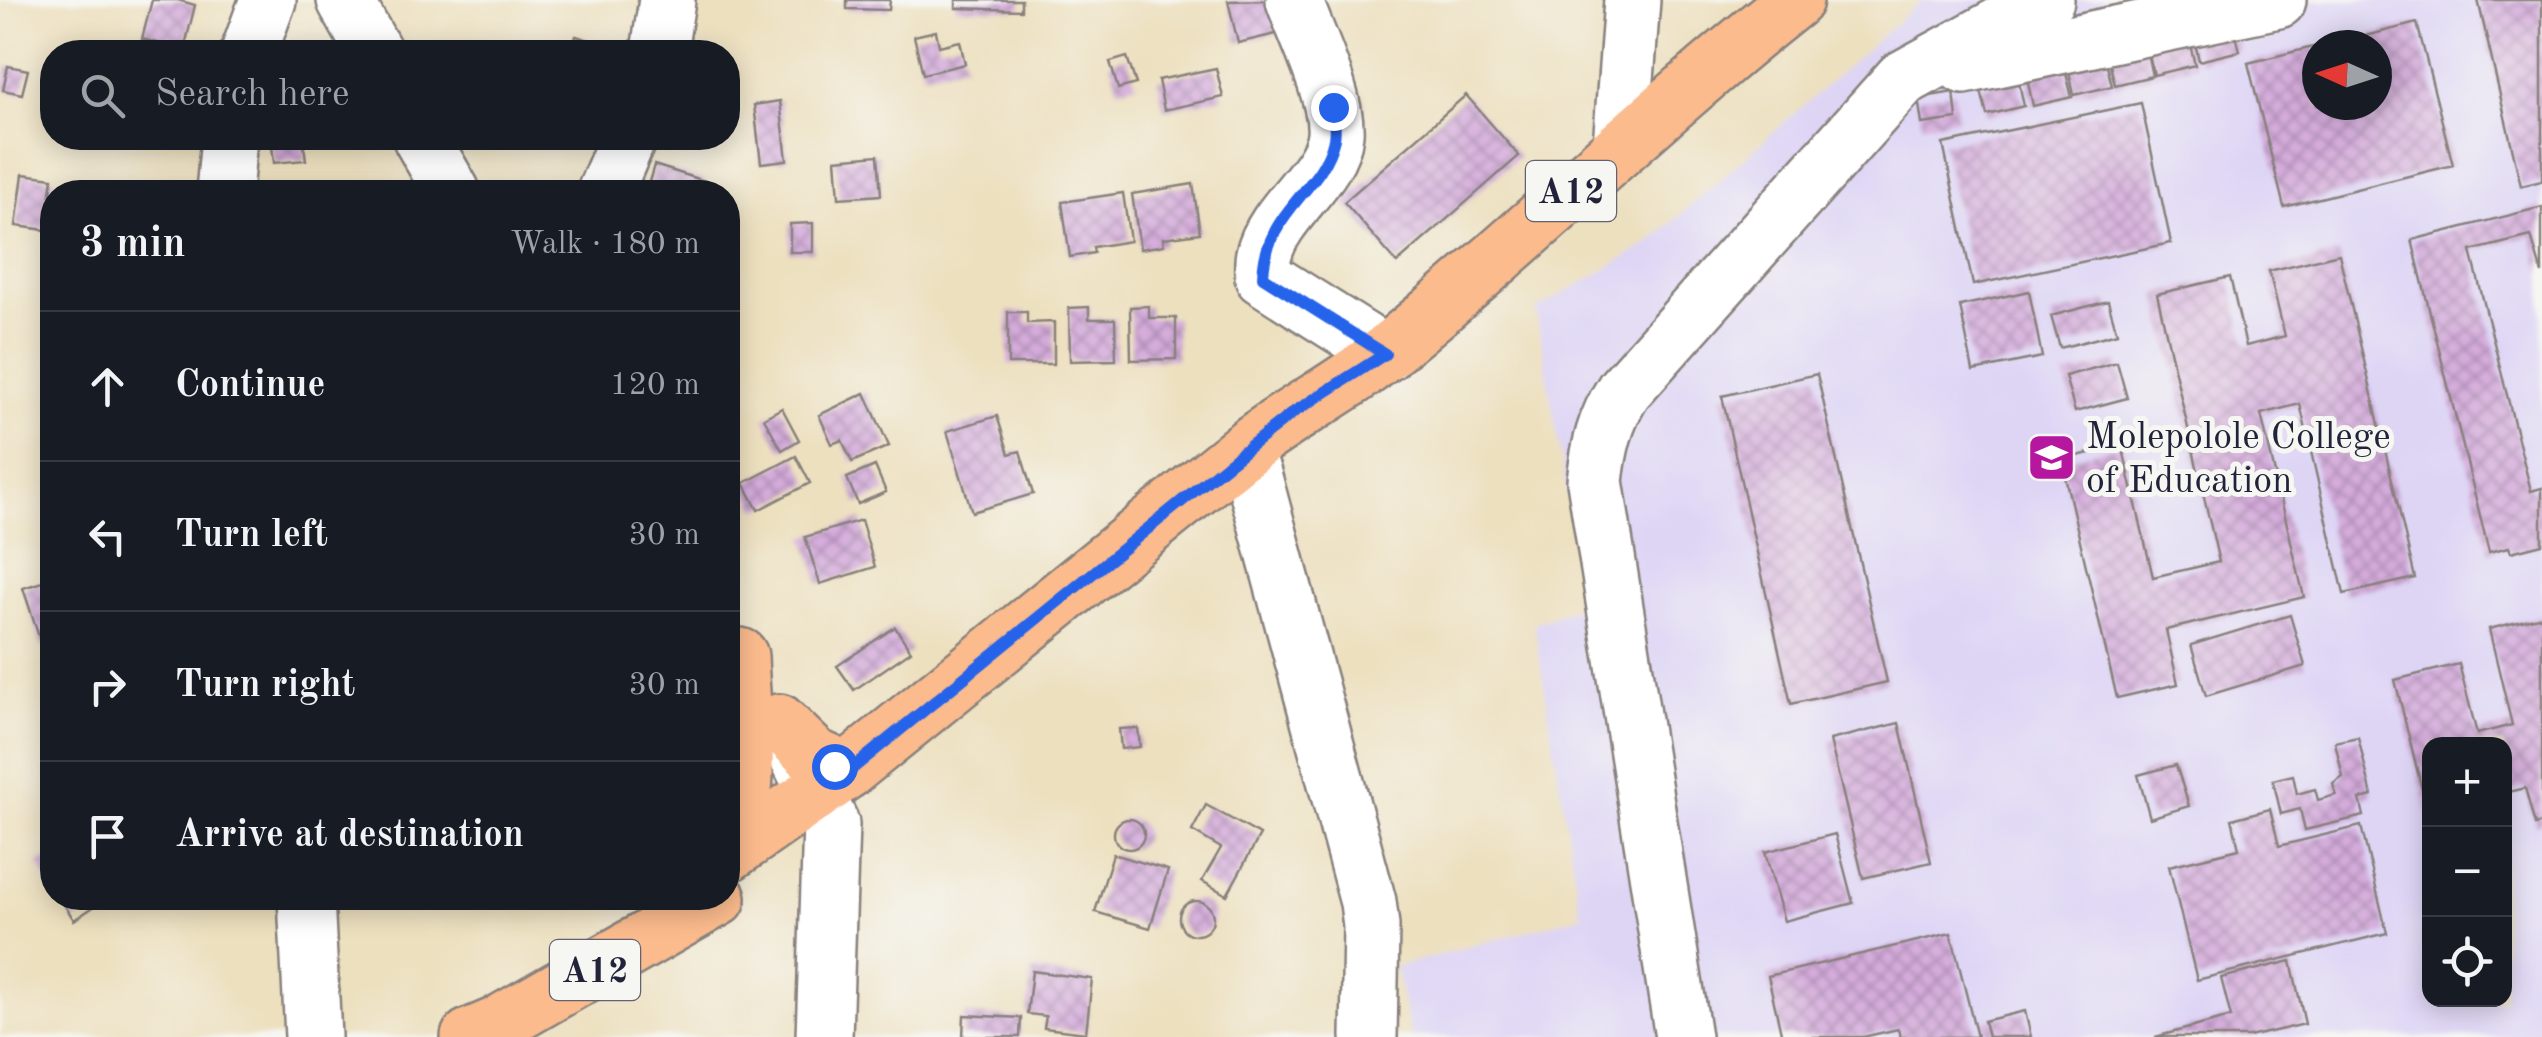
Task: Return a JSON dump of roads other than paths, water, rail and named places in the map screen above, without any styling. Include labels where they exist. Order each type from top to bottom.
[{"type":"main road","name":"A12","points":[[740,847],[832,796],[1145,568],[1620,146],[1795,0]]},
{"type":"main road","name":"A12","points":[[740,880],[832,796],[1240,454],[1294,412],[1366,368]]},
{"type":"main road","points":[[740,719],[744,768],[740,821]]},
{"type":"main road","points":[[779,722],[814,756],[832,796]]},
{"type":"main road","name":"A12","points":[[438,1037],[453,1014],[632,910]]},
{"type":"main road","name":"A12","points":[[469,1037],[544,999],[697,910]]},
{"type":"street","points":[[253,40],[268,0]]},
{"type":"street","points":[[345,0],[367,40]]},
{"type":"street","points":[[661,40],[668,0]]},
{"type":"street","points":[[1294,0],[1333,107],[1335,136],[1328,156],[1275,228],[1264,254],[1263,277],[1366,368]]},
{"type":"street","points":[[1620,146],[1632,0]]},
{"type":"street","points":[[1683,1037],[1596,481],[1599,446],[1608,416],[1624,390],[1902,79],[2046,0]]},
{"type":"street","points":[[1902,79],[2278,0]]},
{"type":"street","points":[[225,180],[228,150]]},
{"type":"street","points":[[428,150],[445,180]]},
{"type":"street","points":[[610,180],[623,150]]},
{"type":"street","points":[[1254,474],[1368,902],[1369,1037]]},
{"type":"street","points":[[740,656],[779,722]]},
{"type":"street","points":[[824,1037],[832,796]]},
{"type":"street","points":[[307,910],[313,1037]]},
{"type":"place","name":"Molepolole College of Education","points":[[2051,457]]}]
